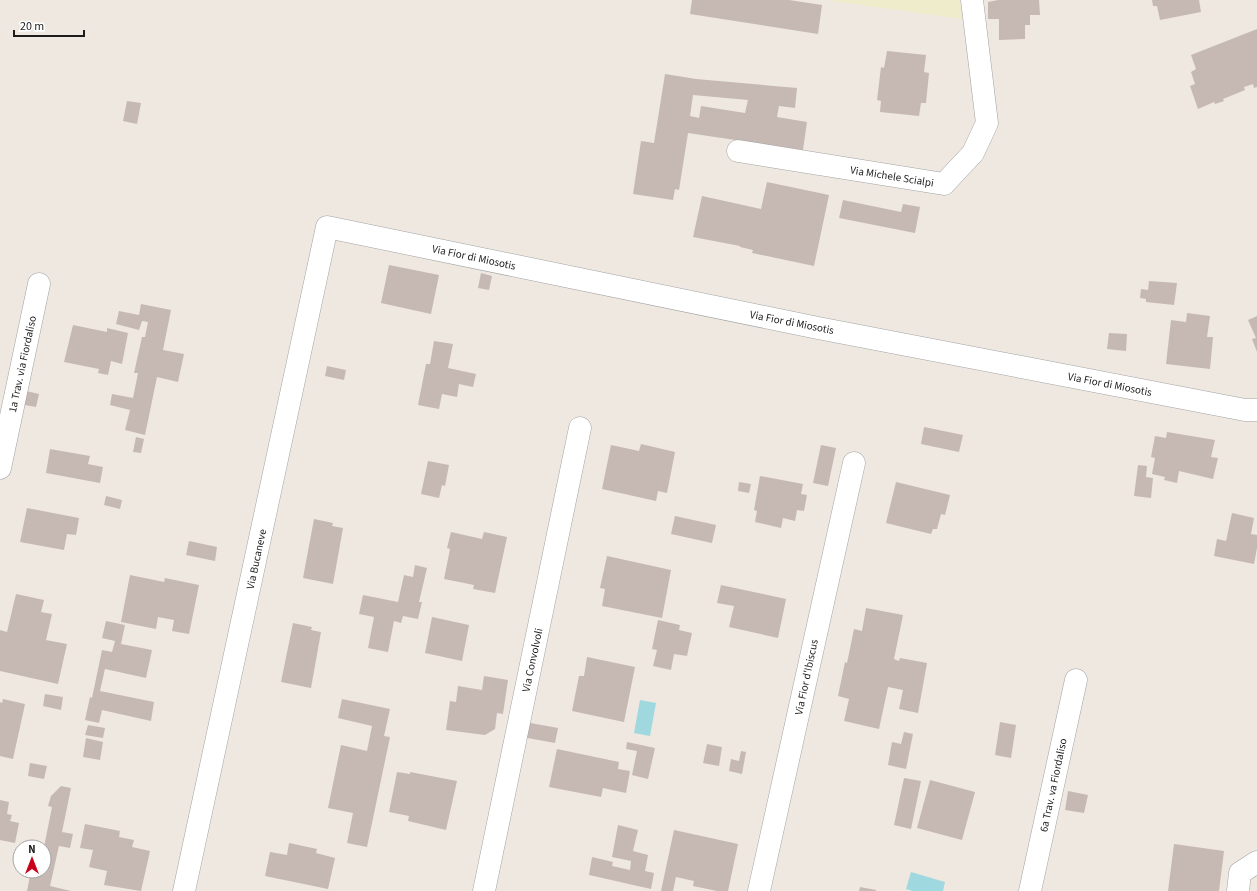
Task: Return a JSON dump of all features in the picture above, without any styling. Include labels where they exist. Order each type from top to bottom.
[{"type":"street","name":"Via Michele Scialpi","points":[[738,151],[944,184],[973,153],[987,123],[972,0]]},
{"type":"street","name":"Via Fior di Miosotis","points":[[327,227],[818,328],[1245,410],[1257,410]]},
{"type":"street","name":"Via Bucaneve","points":[[184,891],[327,227]]},
{"type":"street","name":"1a Trav. via Fiordaliso","points":[[0,468],[38,284]]},
{"type":"street","name":"Via Convolvoli","points":[[484,891],[580,428]]},
{"type":"street","name":"Via Fior d'Ibiscus","points":[[759,891],[854,463]]},
{"type":"street","name":"6a Trav. va Fiordaliso","points":[[1030,891],[1076,680]]},
{"type":"street","points":[[1238,891],[1240,873],[1257,862]]},
{"type":"shaded area","points":[[825,0],[960,0],[962,19]]},
{"type":"water","points":[[640,700],[656,703],[650,736],[634,733]]},
{"type":"water","points":[[911,872],[945,882],[943,891],[913,891],[906,889]]},
{"type":"building","points":[[692,0],[789,0],[822,5],[818,34],[690,14]]},
{"type":"building","points":[[998,0],[1039,0],[1040,15],[1030,15],[1030,25],[1025,25],[1025,39],[999,40],[999,19],[988,19],[988,2]]},
{"type":"building","points":[[1152,0],[1199,0],[1201,12],[1160,20],[1157,6],[1153,6]]},
{"type":"building","points":[[1257,29],[1257,87],[1254,88],[1253,84],[1244,87],[1245,90],[1223,99],[1224,101],[1215,104],[1214,102],[1198,109],[1190,86],[1195,84],[1191,72],[1196,69],[1191,55]]},
{"type":"building","points":[[887,51],[926,55],[924,72],[929,73],[926,103],[921,103],[919,116],[880,112],[881,101],[877,100],[881,67],[884,68]]},
{"type":"building","points":[[665,74],[696,79],[797,88],[795,108],[779,106],[777,117],[807,122],[803,150],[688,133],[679,190],[675,189],[673,200],[633,194],[641,141],[654,143]],"holes":[[[693,95],[748,100],[745,113],[701,106],[699,118],[690,116]]]},
{"type":"building","points":[[127,101],[141,103],[137,124],[123,121]]},
{"type":"building","points":[[767,182],[829,195],[814,266],[752,253],[753,250],[740,246],[693,237],[702,196],[761,209]]},
{"type":"building","points":[[843,200],[901,212],[903,204],[920,207],[915,233],[839,218]]},
{"type":"building","points":[[389,265],[439,275],[431,314],[381,303]]},
{"type":"building","points":[[481,273],[492,276],[489,290],[478,288]]},
{"type":"building","points":[[1149,281],[1177,283],[1174,305],[1146,302],[1146,299],[1140,298],[1141,289],[1148,290]]},
{"type":"building","points":[[141,304],[171,310],[163,350],[184,354],[178,382],[157,377],[145,435],[125,430],[130,410],[110,405],[112,394],[133,398],[138,373],[134,373],[142,337],[145,337],[148,322],[142,321],[139,330],[116,324],[119,311],[139,315]]},
{"type":"building","points":[[1187,313],[1210,316],[1207,337],[1213,337],[1210,369],[1166,364],[1171,320],[1186,322]]},
{"type":"building","points":[[1257,316],[1257,352],[1252,339],[1256,338],[1248,320]]},
{"type":"building","points":[[73,325],[107,332],[107,328],[128,333],[122,364],[111,361],[108,375],[98,373],[99,369],[64,362]]},
{"type":"building","points":[[1109,333],[1127,334],[1126,351],[1107,349]]},
{"type":"building","points":[[434,341],[453,344],[448,368],[476,374],[473,387],[459,384],[457,397],[442,394],[439,409],[418,405],[426,364],[430,364]]},
{"type":"building","points":[[327,366],[346,370],[344,380],[325,376]]},
{"type":"building","points":[[22,390],[39,394],[36,407],[19,404]]},
{"type":"building","points":[[924,427],[963,435],[959,452],[921,444]]},
{"type":"building","points":[[1167,432],[1215,440],[1211,457],[1218,458],[1213,479],[1179,471],[1177,483],[1164,480],[1165,477],[1152,474],[1155,458],[1151,457],[1155,436],[1166,438]]},
{"type":"building","points":[[136,437],[144,439],[141,453],[133,452]]},
{"type":"building","points":[[641,444],[675,452],[667,493],[658,491],[656,501],[602,489],[611,445],[639,451]]},
{"type":"building","points":[[821,445],[836,448],[828,486],[813,483]]},
{"type":"building","points":[[50,449],[90,456],[88,464],[103,467],[100,483],[46,473]]},
{"type":"building","points":[[428,461],[449,465],[445,486],[442,485],[439,498],[421,494]]},
{"type":"building","points":[[1138,465],[1147,466],[1146,477],[1153,478],[1151,498],[1134,496]]},
{"type":"building","points":[[760,476],[803,484],[801,494],[807,495],[804,511],[797,510],[795,521],[783,518],[781,528],[755,522],[757,511],[754,510]]},
{"type":"building","points":[[739,482],[751,484],[749,493],[738,491]]},
{"type":"building","points":[[896,482],[950,495],[945,515],[941,514],[937,529],[933,529],[931,534],[886,523]]},
{"type":"building","points":[[106,496],[122,500],[120,509],[104,505]]},
{"type":"building","points":[[27,508],[79,518],[76,535],[67,534],[64,550],[20,542]]},
{"type":"building","points":[[1232,513],[1254,518],[1251,534],[1257,535],[1257,548],[1254,564],[1214,556],[1217,539],[1226,541]]},
{"type":"building","points":[[675,516],[716,525],[712,543],[671,534]]},
{"type":"building","points":[[314,519],[333,523],[332,526],[343,528],[333,584],[303,578]]},
{"type":"building","points":[[451,532],[482,539],[484,532],[507,537],[495,593],[473,589],[474,585],[444,579],[450,549],[447,548]]},
{"type":"building","points":[[189,541],[217,547],[215,561],[186,555]]},
{"type":"building","points":[[607,556],[671,570],[662,618],[602,606],[605,589],[600,588]]},
{"type":"building","points":[[415,565],[427,568],[419,602],[422,602],[418,619],[403,616],[401,623],[394,621],[388,652],[368,648],[374,617],[359,614],[363,595],[398,602],[404,575],[413,577]]},
{"type":"building","points":[[130,575],[164,582],[165,578],[199,585],[189,634],[172,631],[174,620],[158,617],[156,629],[121,622]]},
{"type":"building","points":[[721,585],[786,599],[778,638],[729,627],[734,606],[717,603]]},
{"type":"building","points":[[16,594],[44,600],[41,612],[52,614],[46,640],[67,644],[58,684],[0,671],[0,630],[7,632]]},
{"type":"building","points":[[866,608],[903,615],[894,659],[899,661],[900,658],[927,663],[918,713],[899,709],[903,690],[888,687],[879,729],[844,721],[849,699],[838,696],[854,629],[862,631]]},
{"type":"building","points":[[432,617],[469,625],[462,661],[425,653]]},
{"type":"building","points":[[658,620],[680,625],[679,630],[692,633],[687,656],[674,654],[671,670],[653,666],[657,650],[652,649]]},
{"type":"building","points":[[106,621],[125,625],[121,644],[152,650],[146,678],[105,669],[100,691],[154,702],[151,721],[102,710],[99,723],[85,720],[90,697],[92,698],[102,650],[112,652],[115,641],[102,638]]},
{"type":"building","points":[[293,623],[312,627],[311,630],[321,632],[311,688],[281,682]]},
{"type":"building","points":[[587,657],[635,667],[624,722],[572,711],[579,676],[584,676]]},
{"type":"building","points":[[484,676],[508,680],[503,714],[497,713],[495,729],[485,735],[446,730],[450,701],[456,702],[458,686],[482,690]]},
{"type":"building","points":[[45,694],[63,697],[61,710],[43,706]]},
{"type":"building","points":[[3,699],[25,704],[13,759],[0,756],[0,702],[2,703]]},
{"type":"building","points":[[342,699],[390,709],[384,736],[390,737],[367,847],[347,843],[353,813],[328,808],[341,745],[367,751],[372,726],[338,718]]},
{"type":"building","points":[[525,722],[558,728],[555,743],[522,737]]},
{"type":"building","points":[[1000,722],[1016,725],[1011,758],[995,755]]},
{"type":"building","points":[[88,725],[105,728],[103,738],[85,735]]},
{"type":"building","points":[[904,732],[913,734],[906,769],[888,765],[892,742],[901,744]]},
{"type":"building","points":[[86,738],[103,742],[100,760],[83,757]]},
{"type":"building","points":[[627,742],[655,748],[648,779],[632,775],[637,751],[626,749]]},
{"type":"building","points":[[707,744],[722,747],[719,766],[703,763]]},
{"type":"building","points":[[557,749],[619,762],[618,769],[630,771],[626,793],[603,788],[601,797],[549,787]]},
{"type":"building","points":[[741,751],[746,752],[742,774],[729,771],[731,759],[739,761]]},
{"type":"building","points":[[30,763],[47,766],[44,779],[28,776]]},
{"type":"building","points":[[397,772],[410,774],[410,772],[457,781],[446,830],[408,821],[409,816],[389,812]]},
{"type":"building","points":[[904,778],[921,781],[911,829],[894,825]]},
{"type":"building","points":[[930,780],[975,792],[962,840],[917,828]]},
{"type":"building","points":[[61,786],[71,788],[62,832],[73,834],[70,848],[59,846],[52,877],[52,839],[46,839],[52,807],[48,806],[51,796]]},
{"type":"building","points":[[1068,791],[1088,795],[1084,813],[1065,810]]},
{"type":"building","points":[[0,800],[9,802],[7,814],[12,815],[10,821],[19,823],[16,839],[12,839],[12,842],[0,840]]},
{"type":"building","points":[[85,824],[120,831],[119,837],[134,840],[132,847],[150,851],[141,891],[104,885],[107,871],[89,867],[93,850],[80,848]]},
{"type":"building","points":[[618,825],[638,830],[633,851],[648,855],[645,871],[654,873],[651,889],[589,875],[592,857],[613,862],[612,866],[630,870],[631,861],[612,857]]},
{"type":"building","points":[[674,830],[738,844],[728,891],[717,891],[693,886],[694,881],[676,877],[673,891],[661,891]]},
{"type":"building","points":[[289,843],[317,849],[316,853],[335,858],[328,889],[265,876],[270,852],[287,855]]},
{"type":"building","points":[[1174,844],[1224,851],[1219,891],[1168,891]]},
{"type":"building","points":[[29,879],[52,879],[50,886],[71,891],[27,891]]},
{"type":"building","points":[[860,887],[876,890],[876,891],[859,891]]}]
